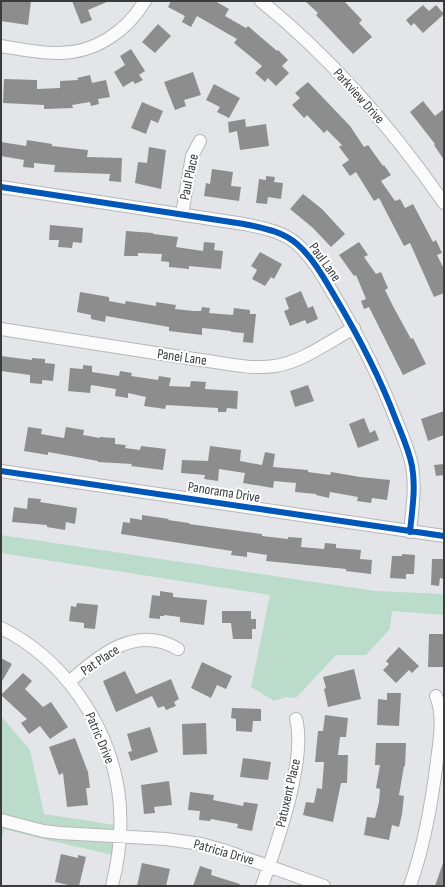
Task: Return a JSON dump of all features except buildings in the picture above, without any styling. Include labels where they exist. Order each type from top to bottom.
[{"type":"street","points":[[1,46],[56,54],[80,51],[97,45],[115,35],[131,21],[145,1]]},
{"type":"street","name":"Parkview Drive","points":[[261,1],[303,37],[376,112],[418,166],[444,203]]},
{"type":"street","name":"Paul Place","points":[[182,214],[192,156],[200,141]]},
{"type":"street","name":"Paul Lane","points":[[1,187],[254,226],[274,231],[290,239],[312,260],[354,328],[383,386],[410,458],[414,484],[410,532]]},
{"type":"street","name":"Panei Lane","points":[[1,329],[233,364],[267,367],[286,364],[304,356],[354,328]]},
{"type":"street","name":"Panorama Drive","points":[[1,471],[444,536]]},
{"type":"street","name":"Patric Drive","points":[[1,628],[32,648],[69,682],[91,715],[108,753],[118,789],[120,837],[117,866],[112,886]]},
{"type":"street","name":"Pat Place","points":[[69,682],[98,658],[117,646],[128,642],[155,640],[167,643],[178,649]]},
{"type":"street","points":[[410,886],[422,843],[435,781],[441,717],[436,696]]},
{"type":"street","name":"Patuxent Place","points":[[262,886],[283,820],[294,770],[299,744],[296,719]]},
{"type":"street","name":"Patricia Drive","points":[[1,820],[49,832],[76,835],[166,839],[201,844],[223,850],[324,886]]},
{"type":"green space","points":[[1,535],[375,591],[444,594],[444,615],[392,611],[390,629],[366,655],[336,655],[296,698],[286,697],[274,701],[251,687],[270,595],[1,553]]},
{"type":"green space","points":[[1,716],[30,750],[44,814],[115,825],[113,855],[4,829],[1,843]]},
{"type":"cycle path","points":[[1,187],[244,224],[279,233],[297,244],[318,268],[352,326],[376,372],[403,437],[411,460],[414,482],[410,532]]},
{"type":"cycle path","points":[[1,471],[444,536]]}]
